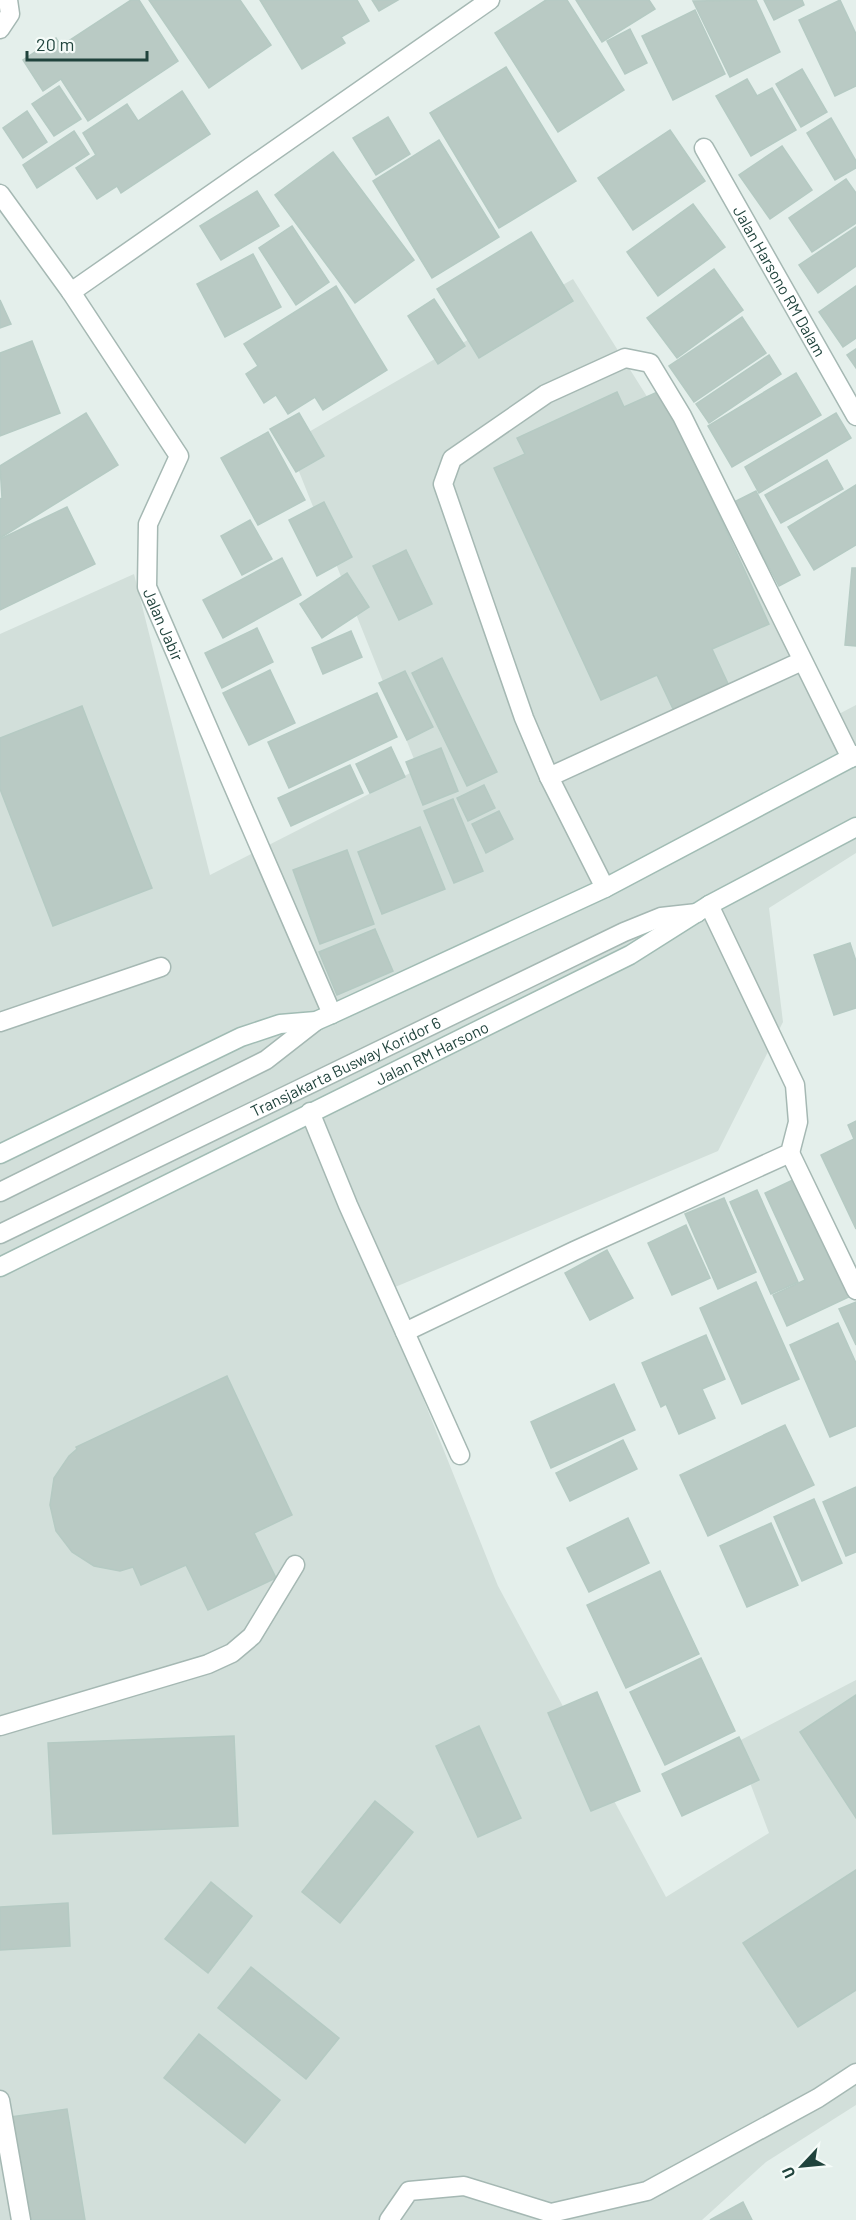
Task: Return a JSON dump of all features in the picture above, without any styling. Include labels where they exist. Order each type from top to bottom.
[{"type":"street","points":[[0,30],[10,14],[8,0]]},
{"type":"street","points":[[71,292],[490,0]]},
{"type":"street","name":"Jalan Harsono RM Dalam","points":[[704,148],[856,416]]},
{"type":"street","name":"Jalan Jabir","points":[[0,194],[71,292],[178,456],[148,524],[147,587],[324,1018]]},
{"type":"street","points":[[0,1192],[266,1060],[324,1018],[605,888],[854,756],[802,661],[790,630],[682,416],[650,363],[626,358],[546,394],[452,459],[443,484],[525,718],[549,777],[605,888]]},
{"type":"street","points":[[549,777],[802,661]]},
{"type":"street","name":"Jalan RM Harsono","points":[[0,1267],[630,955],[703,909],[856,827]]},
{"type":"street","points":[[703,909],[795,1085],[798,1122],[790,1153],[856,1290]]},
{"type":"street","name":"Transjakarta Busway Koridor 6","points":[[0,1233],[624,932],[661,917],[703,909]]},
{"type":"street","points":[[0,1022],[161,967]]},
{"type":"street","points":[[0,1154],[241,1037],[279,1024],[324,1018]]},
{"type":"street","points":[[310,1112],[348,1205],[460,1455]]},
{"type":"street","points":[[405,1332],[574,1251],[790,1153]]},
{"type":"street","points":[[0,1726],[208,1664],[232,1653],[252,1636],[295,1565]]},
{"type":"street","points":[[388,2220],[409,2191],[464,2186],[551,2213],[647,2191],[818,2098],[856,2073]]},
{"type":"street","points":[[0,2100],[21,2220]]},
{"type":"shaded area","points":[[573,279],[775,600],[837,715],[856,705],[856,853],[769,908],[783,1022],[718,1151],[381,1293],[498,1586],[666,1897],[769,1833],[735,1743],[856,1680],[856,2105],[766,2162],[702,2220],[0,2220],[0,634],[134,574],[210,875],[418,769],[288,444]]},
{"type":"building","points":[[131,0],[139,0],[178,61],[88,121],[61,79],[43,91],[23,60],[56,38],[61,46]]},
{"type":"building","points":[[149,0],[240,0],[271,45],[209,88]]},
{"type":"building","points":[[260,0],[357,0],[369,21],[341,37],[345,43],[302,69]]},
{"type":"building","points":[[372,0],[398,0],[379,11]]},
{"type":"building","points":[[546,0],[567,0],[624,90],[558,132],[495,33]]},
{"type":"building","points":[[576,0],[649,0],[655,9],[602,42]]},
{"type":"building","points":[[756,0],[780,52],[730,77],[693,1]]},
{"type":"building","points":[[764,0],[802,0],[804,5],[774,20]]},
{"type":"building","points":[[840,0],[856,34],[856,86],[835,96],[799,20]]},
{"type":"building","points":[[695,10],[725,74],[673,100],[642,36]]},
{"type":"building","points":[[630,29],[647,63],[625,74],[607,41]]},
{"type":"building","points":[[506,67],[576,181],[499,228],[430,113]]},
{"type":"building","points":[[802,69],[827,112],[801,127],[776,84]]},
{"type":"building","points":[[747,79],[757,96],[772,88],[796,130],[751,156],[716,96]]},
{"type":"building","points":[[59,86],[81,119],[54,136],[32,104]]},
{"type":"building","points":[[182,91],[210,134],[121,193],[117,186],[97,199],[76,168],[96,155],[83,133],[127,104],[138,121]]},
{"type":"building","points":[[27,111],[47,142],[23,158],[3,128]]},
{"type":"building","points":[[388,117],[410,154],[376,175],[353,138]]},
{"type":"building","points":[[831,118],[856,161],[856,168],[835,180],[807,133]]},
{"type":"building","points":[[670,130],[705,181],[633,230],[598,178]]},
{"type":"building","points":[[74,131],[89,154],[37,188],[23,165]]},
{"type":"building","points":[[439,140],[499,237],[432,278],[373,181]]},
{"type":"building","points":[[782,146],[812,190],[770,219],[739,175]]},
{"type":"building","points":[[333,152],[414,260],[355,303],[275,195]]},
{"type":"building","points":[[846,179],[856,193],[856,223],[812,252],[789,218]]},
{"type":"building","points":[[257,191],[279,226],[221,260],[200,226]]},
{"type":"building","points":[[693,204],[725,247],[658,296],[627,252]]},
{"type":"building","points":[[292,226],[329,282],[296,305],[259,248]]},
{"type":"building","points":[[856,227],[856,266],[818,293],[799,265]]},
{"type":"building","points":[[531,232],[573,301],[479,358],[437,289]]},
{"type":"building","points":[[253,254],[281,307],[225,337],[197,284]]},
{"type":"building","points":[[714,269],[743,310],[677,358],[647,318]]},
{"type":"building","points":[[336,286],[387,370],[323,410],[315,397],[288,414],[276,395],[264,403],[246,374],[258,366],[244,344]]},
{"type":"building","points":[[856,286],[856,338],[843,347],[819,312]]},
{"type":"building","points":[[434,299],[465,346],[438,364],[408,316]]},
{"type":"building","points":[[0,300],[11,324],[0,328]]},
{"type":"building","points":[[742,317],[766,353],[694,402],[669,366]]},
{"type":"building","points":[[32,341],[60,413],[0,436],[0,353]]},
{"type":"building","points":[[856,349],[856,368],[847,355]]},
{"type":"building","points":[[769,355],[781,374],[709,423],[696,404]]},
{"type":"building","points":[[796,373],[821,415],[732,467],[708,426]]},
{"type":"building","points":[[662,390],[769,624],[712,649],[729,686],[674,711],[657,675],[601,700],[494,468],[525,454],[517,438],[617,392],[624,407]]},
{"type":"building","points":[[86,413],[118,465],[0,538],[0,499],[2,498],[0,466]]},
{"type":"building","points":[[299,413],[324,456],[296,472],[270,429]]},
{"type":"building","points":[[836,413],[851,438],[759,493],[745,467]]},
{"type":"building","points":[[268,432],[305,500],[258,525],[221,458]]},
{"type":"building","points":[[827,460],[843,489],[781,523],[765,495]]},
{"type":"building","points":[[856,485],[856,545],[814,570],[788,527]]},
{"type":"building","points":[[756,491],[800,575],[779,586],[734,502]]},
{"type":"building","points":[[324,502],[352,557],[317,576],[289,520]]},
{"type":"building","points":[[67,507],[95,564],[0,610],[0,539]]},
{"type":"building","points":[[250,520],[272,559],[242,575],[221,536]]},
{"type":"building","points":[[406,550],[432,604],[399,620],[373,566]]},
{"type":"building","points":[[282,558],[301,595],[223,638],[203,600]]},
{"type":"building","points":[[852,568],[856,568],[856,646],[845,645]]},
{"type":"building","points":[[347,573],[369,607],[322,638],[300,604]]},
{"type":"building","points":[[257,628],[273,662],[222,688],[205,653]]},
{"type":"building","points":[[351,631],[362,657],[323,674],[312,648]]},
{"type":"building","points":[[442,658],[497,772],[467,786],[412,673]]},
{"type":"building","points":[[270,670],[295,723],[249,745],[223,693]]},
{"type":"building","points":[[405,671],[433,727],[407,740],[379,683]]},
{"type":"building","points":[[377,693],[397,737],[289,788],[268,742]]},
{"type":"building","points":[[82,706],[152,888],[53,926],[0,789],[0,738]]},
{"type":"building","points":[[391,747],[405,777],[370,793],[356,764]]},
{"type":"building","points":[[441,748],[458,791],[423,805],[406,762]]},
{"type":"building","points":[[350,765],[363,793],[291,826],[278,798]]},
{"type":"building","points":[[484,785],[495,808],[468,821],[457,798]]},
{"type":"building","points":[[453,799],[483,871],[454,883],[424,811]]},
{"type":"building","points":[[499,811],[513,839],[486,853],[472,824]]},
{"type":"building","points":[[420,827],[445,889],[382,914],[358,852]]},
{"type":"building","points":[[347,850],[374,924],[320,944],[293,870]]},
{"type":"building","points":[[375,929],[393,971],[337,995],[319,952]]},
{"type":"building","points":[[850,943],[856,961],[856,1008],[834,1015],[814,955]]},
{"type":"building","points":[[856,1121],[856,1229],[821,1155],[854,1139],[848,1125]]},
{"type":"building","points":[[797,1178],[851,1296],[787,1326],[773,1295],[805,1280],[765,1193]]},
{"type":"building","points":[[757,1190],[798,1282],[771,1294],[730,1202]]},
{"type":"building","points":[[724,1198],[756,1272],[718,1289],[685,1214]]},
{"type":"building","points":[[686,1225],[710,1278],[672,1295],[648,1243]]},
{"type":"building","points":[[607,1250],[633,1298],[590,1320],[565,1273]]},
{"type":"building","points":[[756,1282],[799,1379],[742,1404],[700,1308]]},
{"type":"building","points":[[856,1302],[856,1345],[839,1309]]},
{"type":"building","points":[[838,1323],[856,1363],[856,1426],[830,1437],[790,1345]]},
{"type":"building","points":[[706,1335],[725,1379],[702,1389],[715,1418],[679,1434],[666,1404],[661,1407],[642,1363]]},
{"type":"building","points":[[227,1376],[292,1515],[254,1533],[276,1578],[208,1610],[186,1565],[141,1585],[133,1567],[120,1571],[94,1566],[72,1552],[56,1531],[50,1505],[54,1478],[69,1456],[77,1449],[76,1447]]},
{"type":"building","points":[[614,1384],[635,1430],[551,1468],[531,1422]]},
{"type":"building","points":[[785,1425],[814,1485],[708,1536],[680,1475]]},
{"type":"building","points":[[623,1440],[637,1469],[570,1501],[556,1473]]},
{"type":"building","points":[[856,1487],[856,1552],[846,1556],[823,1502]]},
{"type":"building","points":[[814,1499],[842,1563],[802,1581],[774,1517]]},
{"type":"building","points":[[628,1518],[649,1563],[589,1592],[567,1548]]},
{"type":"building","points":[[771,1523],[798,1585],[747,1607],[720,1546]]},
{"type":"building","points":[[660,1571],[699,1654],[626,1688],[587,1605]]},
{"type":"building","points":[[701,1658],[735,1731],[665,1765],[630,1692]]},
{"type":"building","points":[[597,1692],[640,1791],[591,1811],[548,1713]]},
{"type":"building","points":[[856,1695],[856,1818],[800,1732]]},
{"type":"building","points":[[479,1726],[521,1818],[478,1837],[436,1746]]},
{"type":"building","points":[[234,1736],[238,1826],[53,1834],[48,1743]]},
{"type":"building","points":[[739,1737],[759,1780],[682,1816],[662,1774]]},
{"type":"building","points":[[375,1801],[413,1832],[340,1923],[302,1892]]},
{"type":"building","points":[[856,1870],[856,1990],[798,2027],[743,1943]]},
{"type":"building","points":[[211,1882],[252,1916],[208,1973],[165,1939]]},
{"type":"building","points":[[68,1903],[70,1946],[0,1950],[0,1907]]},
{"type":"building","points":[[251,1967],[339,2038],[306,2079],[218,2008]]},
{"type":"building","points":[[199,2034],[280,2100],[245,2143],[164,2078]]},
{"type":"building","points":[[67,2109],[85,2220],[27,2220],[11,2117]]},
{"type":"building","points":[[743,2202],[752,2220],[710,2220]]}]
